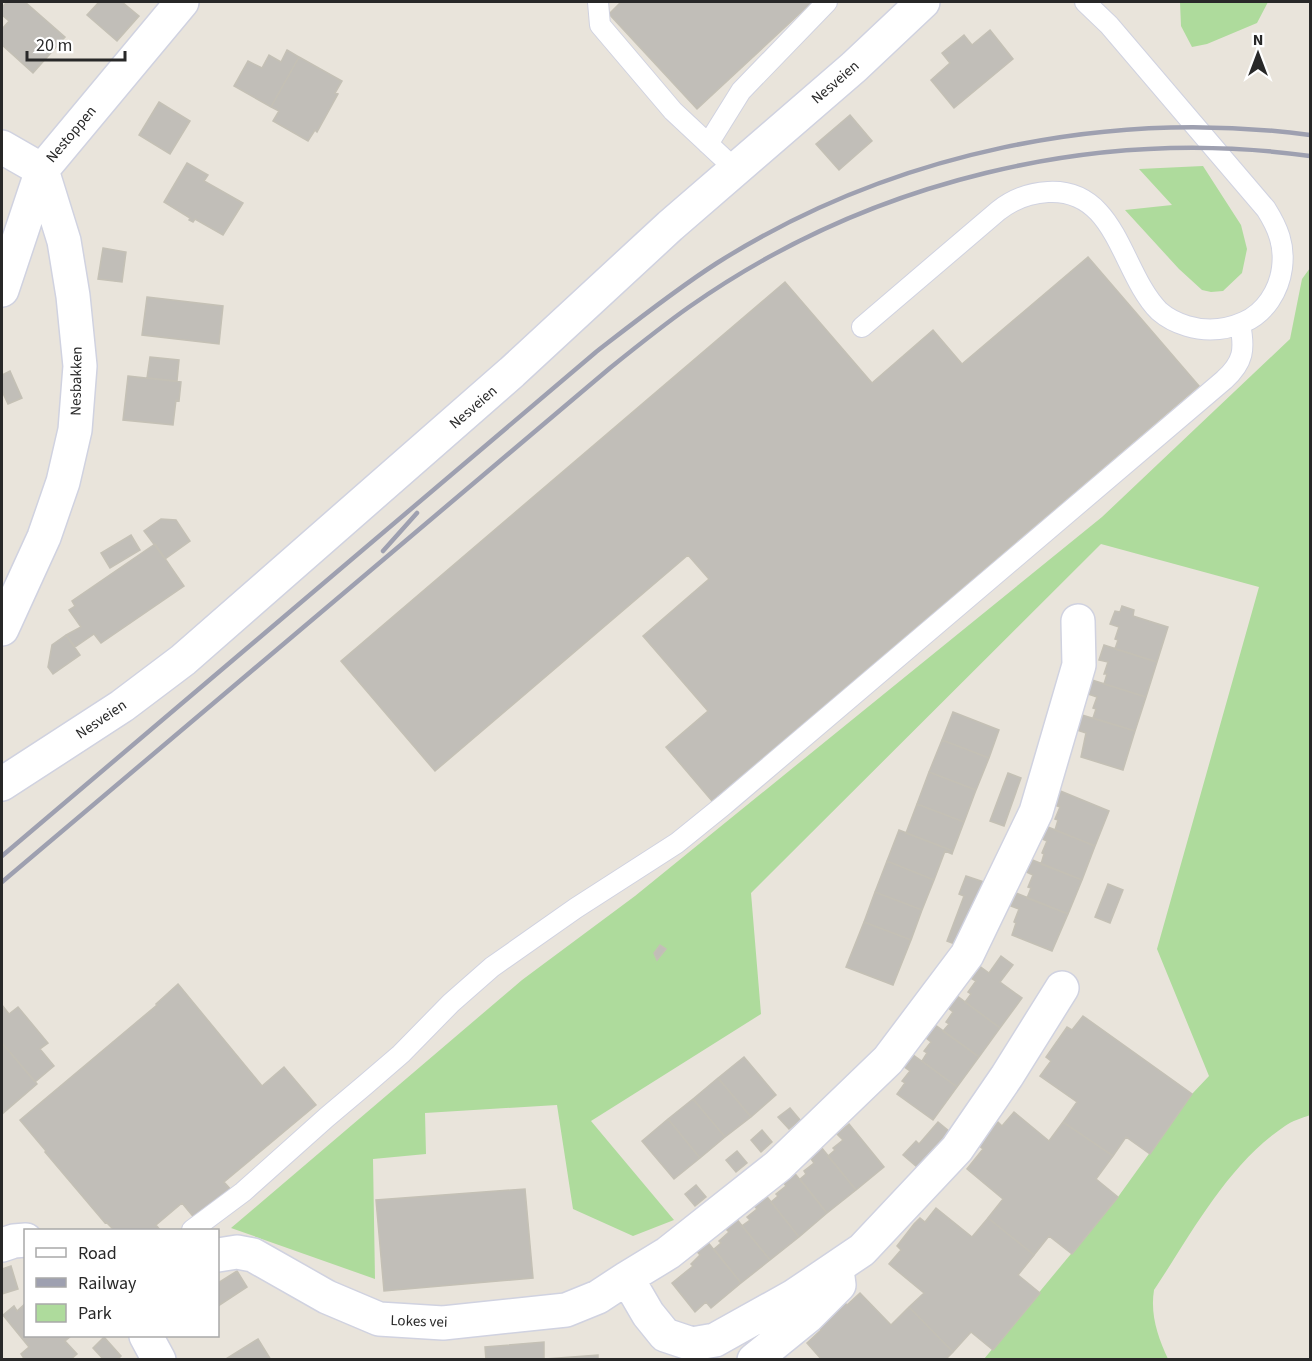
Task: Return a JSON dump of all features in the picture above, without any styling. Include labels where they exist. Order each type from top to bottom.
[{"type":"street","name":"Nestoppen","points":[[2,290],[42,170],[182,2]]},
{"type":"street","name":"Nesveien","points":[[2,784],[122,706],[183,660],[512,372],[670,226],[854,67],[922,2]]},
{"type":"street","points":[[2,147],[42,170]]},
{"type":"street","name":"Nesbakken","points":[[2,629],[44,537],[63,482],[75,430],[80,366],[73,296],[64,241],[42,170]]},
{"type":"street","name":"Lokes vei","points":[[219,1255],[237,1252],[253,1255],[327,1298],[379,1319],[443,1323],[566,1310],[598,1298],[668,1253],[778,1166],[888,1060],[967,956],[1036,812],[1079,665],[1078,621]]},
{"type":"street","points":[[627,1278],[648,1314],[665,1335],[693,1344],[715,1340],[794,1296],[862,1250],[957,1149],[1007,1076],[1062,988]]},
{"type":"street","points":[[2,1245],[24,1240]]},
{"type":"street","points":[[754,1359],[807,1317],[839,1286],[837,1267]]},
{"type":"street","points":[[147,1337],[159,1359]]},
{"type":"lane","points":[[598,2],[600,25],[673,111],[735,169]]},
{"type":"lane","points":[[708,144],[741,91],[827,2]]},
{"type":"lane","points":[[862,327],[1014,199],[1038,193],[1057,192],[1075,196],[1091,205],[1104,217],[1148,298],[1161,313],[1176,322],[1194,328],[1215,330],[1240,324],[1255,317],[1268,304],[1282,270],[1283,248],[1279,230],[1266,209],[1109,25],[1085,2]]},
{"type":"lane","points":[[193,1229],[243,1192],[318,1124],[366,1085],[492,967],[576,908],[677,843],[1224,380],[1235,370],[1241,358],[1244,343],[1240,324]]},
{"type":"green space","points":[[1180,2],[1268,2],[1257,23],[1207,44],[1192,47],[1181,26]]},
{"type":"green space","points":[[1203,166],[1241,225],[1247,249],[1242,273],[1223,291],[1202,290],[1179,269],[1125,210],[1172,205],[1139,169]]},
{"type":"green space","points":[[1310,268],[1310,1115],[1285,1126],[1245,1160],[1212,1201],[1154,1290],[1153,1308],[1156,1326],[1168,1359],[984,1359],[1118,1197],[1192,1094],[1209,1076],[1157,949],[1259,587],[1101,544],[751,893],[761,1014],[591,1121],[674,1220],[633,1236],[573,1209],[557,1105],[425,1113],[426,1154],[373,1159],[375,1279],[231,1228],[522,980],[635,896],[1102,517],[1290,339],[1302,279]]},
{"type":"building","points":[[7,2],[25,2],[65,37],[33,73],[2,45],[2,29],[9,21],[2,15],[2,7]]},
{"type":"building","points":[[99,2],[122,2],[139,16],[117,41],[87,15]]},
{"type":"building","points":[[621,2],[812,2],[697,109],[609,14]]},
{"type":"building","points":[[990,30],[1013,59],[954,108],[931,80],[950,63],[942,53],[964,35],[972,45]]},
{"type":"building","points":[[287,50],[299,57],[271,107],[234,86],[248,61],[262,68],[269,55],[281,62]]},
{"type":"building","points":[[299,57],[342,81],[335,93],[338,94],[317,132],[315,130],[308,141],[273,121],[279,111],[271,107]]},
{"type":"building","points":[[159,102],[190,121],[170,154],[139,135]]},
{"type":"building","points":[[850,115],[872,141],[839,170],[816,144]]},
{"type":"building","points":[[187,163],[208,175],[204,181],[243,203],[223,235],[195,219],[193,222],[189,220],[190,218],[164,202]]},
{"type":"building","points":[[103,248],[126,252],[122,282],[98,279]]},
{"type":"building","points":[[1088,257],[1199,386],[712,801],[666,747],[708,711],[643,636],[709,579],[688,555],[435,771],[341,661],[785,282],[872,383],[933,330],[962,364]]},
{"type":"building","points":[[147,297],[223,306],[219,344],[142,335]]},
{"type":"building","points":[[150,357],[179,360],[177,381],[147,378]]},
{"type":"building","points":[[10,371],[22,398],[8,404],[2,391],[2,375]]},
{"type":"building","points":[[128,376],[181,382],[173,425],[123,420]]},
{"type":"building","points":[[161,519],[176,520],[190,541],[165,559],[144,531]]},
{"type":"building","points":[[131,535],[140,550],[110,568],[101,553]]},
{"type":"building","points":[[155,544],[184,586],[101,643],[94,634],[75,647],[66,635],[81,627],[69,610],[75,606],[72,601]]},
{"type":"building","points":[[1122,606],[1134,610],[1133,616],[1168,627],[1157,662],[1115,649],[1119,627],[1110,624],[1115,611],[1120,612]]},
{"type":"building","points":[[66,635],[80,655],[53,674],[48,667],[52,645]]},
{"type":"building","points":[[1104,645],[1157,662],[1146,697],[1104,684],[1108,662],[1099,660]]},
{"type":"building","points":[[1092,680],[1146,697],[1135,731],[1093,718],[1096,709],[1093,708],[1097,697],[1088,694]]},
{"type":"building","points":[[953,712],[999,730],[989,758],[942,740]]},
{"type":"building","points":[[1082,715],[1135,731],[1123,770],[1081,757],[1086,733],[1077,730]]},
{"type":"building","points":[[942,740],[989,758],[976,790],[929,772]]},
{"type":"building","points":[[929,772],[976,790],[964,822],[917,804]]},
{"type":"building","points":[[1008,773],[1021,778],[1004,826],[990,821]]},
{"type":"building","points":[[1058,790],[1109,811],[1095,846],[1055,830],[1058,820],[1055,819],[1060,807],[1052,804]]},
{"type":"building","points":[[917,804],[964,822],[953,851],[906,833]]},
{"type":"building","points":[[1043,825],[1095,846],[1082,880],[1041,864],[1044,854],[1042,853],[1047,841],[1038,837]]},
{"type":"building","points":[[899,830],[953,851],[952,854],[945,851],[934,880],[887,861]]},
{"type":"building","points":[[1030,859],[1082,880],[1068,914],[1027,898],[1031,888],[1028,887],[1033,875],[1024,871]]},
{"type":"building","points":[[887,861],[934,880],[922,910],[875,892]]},
{"type":"building","points":[[966,876],[984,882],[960,946],[947,941],[964,896],[959,894]]},
{"type":"building","points":[[1108,884],[1123,890],[1110,923],[1095,917]]},
{"type":"building","points":[[875,892],[922,910],[911,940],[864,922]]},
{"type":"building","points":[[1016,893],[1068,914],[1052,951],[1012,935],[1019,909],[1011,906]]},
{"type":"building","points":[[864,922],[911,940],[893,985],[846,967]]},
{"type":"building","points":[[660,945],[666,949],[657,960],[654,953]]},
{"type":"building","points":[[1001,956],[1013,965],[1000,982],[1022,998],[1000,1028],[965,1002],[971,994],[968,992],[976,981],[969,977],[978,965],[989,973]]},
{"type":"building","points":[[178,984],[262,1086],[284,1067],[316,1105],[224,1182],[232,1191],[196,1220],[182,1203],[156,1225],[159,1229],[113,1229],[105,1223],[20,1120]]},
{"type":"building","points":[[956,995],[1000,1028],[979,1057],[943,1031],[949,1024],[946,1022],[953,1012],[947,1007]]},
{"type":"building","points":[[2,1005],[9,1014],[18,1007],[48,1043],[40,1049],[54,1066],[35,1082],[2,1043]]},
{"type":"building","points":[[1083,1016],[1192,1094],[1150,1154],[1126,1137],[1113,1156],[1063,1122],[1077,1102],[1040,1076],[1051,1061],[1046,1057],[1067,1027],[1072,1030]]},
{"type":"building","points":[[934,1024],[979,1057],[957,1087],[922,1061],[927,1053],[924,1051],[931,1042],[925,1037]]},
{"type":"building","points":[[2,1043],[37,1084],[2,1114]]},
{"type":"building","points":[[912,1054],[957,1087],[933,1120],[897,1094],[905,1083],[902,1081],[910,1071],[903,1066]]},
{"type":"building","points":[[744,1057],[776,1095],[751,1117],[718,1078]]},
{"type":"building","points":[[718,1078],[751,1117],[725,1137],[693,1099]]},
{"type":"building","points":[[693,1099],[725,1137],[700,1158],[668,1119]]},
{"type":"building","points":[[790,1108],[800,1120],[789,1129],[778,1117]]},
{"type":"building","points":[[1014,1112],[1049,1141],[1063,1122],[1113,1156],[1096,1179],[1118,1197],[1072,1254],[1049,1236],[1034,1255],[988,1218],[1003,1199],[967,1169],[983,1149],[978,1145],[998,1122],[1002,1126]]},
{"type":"building","points":[[668,1119],[700,1158],[674,1179],[642,1141]]},
{"type":"building","points":[[938,1122],[949,1131],[917,1167],[903,1155],[916,1141],[919,1144]]},
{"type":"building","points":[[849,1124],[884,1167],[856,1190],[828,1156],[835,1150],[833,1148],[843,1140],[837,1134]]},
{"type":"building","points":[[762,1130],[772,1142],[761,1152],[751,1140]]},
{"type":"building","points":[[821,1147],[856,1190],[827,1213],[800,1179],[806,1174],[804,1171],[814,1163],[809,1156]]},
{"type":"building","points":[[737,1151],[747,1163],[736,1172],[726,1160]]},
{"type":"building","points":[[792,1170],[827,1213],[799,1237],[771,1202],[778,1196],[776,1194],[786,1186],[781,1179]]},
{"type":"building","points":[[696,1185],[706,1197],[695,1206],[685,1194]]},
{"type":"building","points":[[525,1189],[533,1278],[384,1291],[376,1200]]},
{"type":"building","points":[[764,1193],[799,1237],[770,1260],[742,1226],[750,1220],[747,1217],[757,1209],[752,1203]]},
{"type":"building","points":[[936,1208],[972,1237],[988,1218],[1034,1255],[1018,1275],[1040,1293],[993,1350],[971,1332],[953,1352],[909,1307],[924,1293],[889,1264],[901,1250],[897,1246],[914,1224],[920,1218],[925,1222]]},
{"type":"building","points":[[735,1217],[770,1260],[741,1283],[714,1249],[729,1232],[723,1226]]},
{"type":"building","points":[[706,1240],[741,1283],[711,1308],[706,1302],[695,1312],[672,1283],[693,1266],[691,1264],[700,1255],[695,1249]]},
{"type":"building","points":[[11,1266],[18,1289],[2,1294],[2,1269]]},
{"type":"building","points":[[237,1271],[247,1287],[219,1305],[219,1282]]},
{"type":"building","points":[[860,1293],[891,1325],[909,1307],[953,1352],[945,1360],[822,1360],[807,1343],[821,1330],[817,1326],[843,1301],[847,1305]]},
{"type":"building","points":[[24,1305],[24,1337],[70,1337],[65,1341],[77,1354],[70,1360],[25,1360],[21,1354],[29,1347],[3,1315],[14,1306],[17,1311]]},
{"type":"building","points":[[104,1337],[121,1356],[117,1360],[104,1360],[93,1348]]},
{"type":"building","points":[[258,1339],[271,1360],[226,1359]]},
{"type":"building","points":[[544,1342],[544,1360],[486,1360],[485,1347]]},
{"type":"building","points":[[598,1355],[598,1360],[544,1360],[545,1359]]},
{"type":"railway","points":[[2,856],[596,352],[701,273],[784,225],[855,193],[928,167],[1003,148],[1079,135],[1156,128],[1233,128],[1310,135]]},
{"type":"railway","points":[[2,882],[610,368],[689,307],[758,263],[831,226],[907,196],[986,173],[1066,157],[1147,149],[1229,149],[1310,156]]},
{"type":"railway","points":[[383,551],[417,513]]}]
